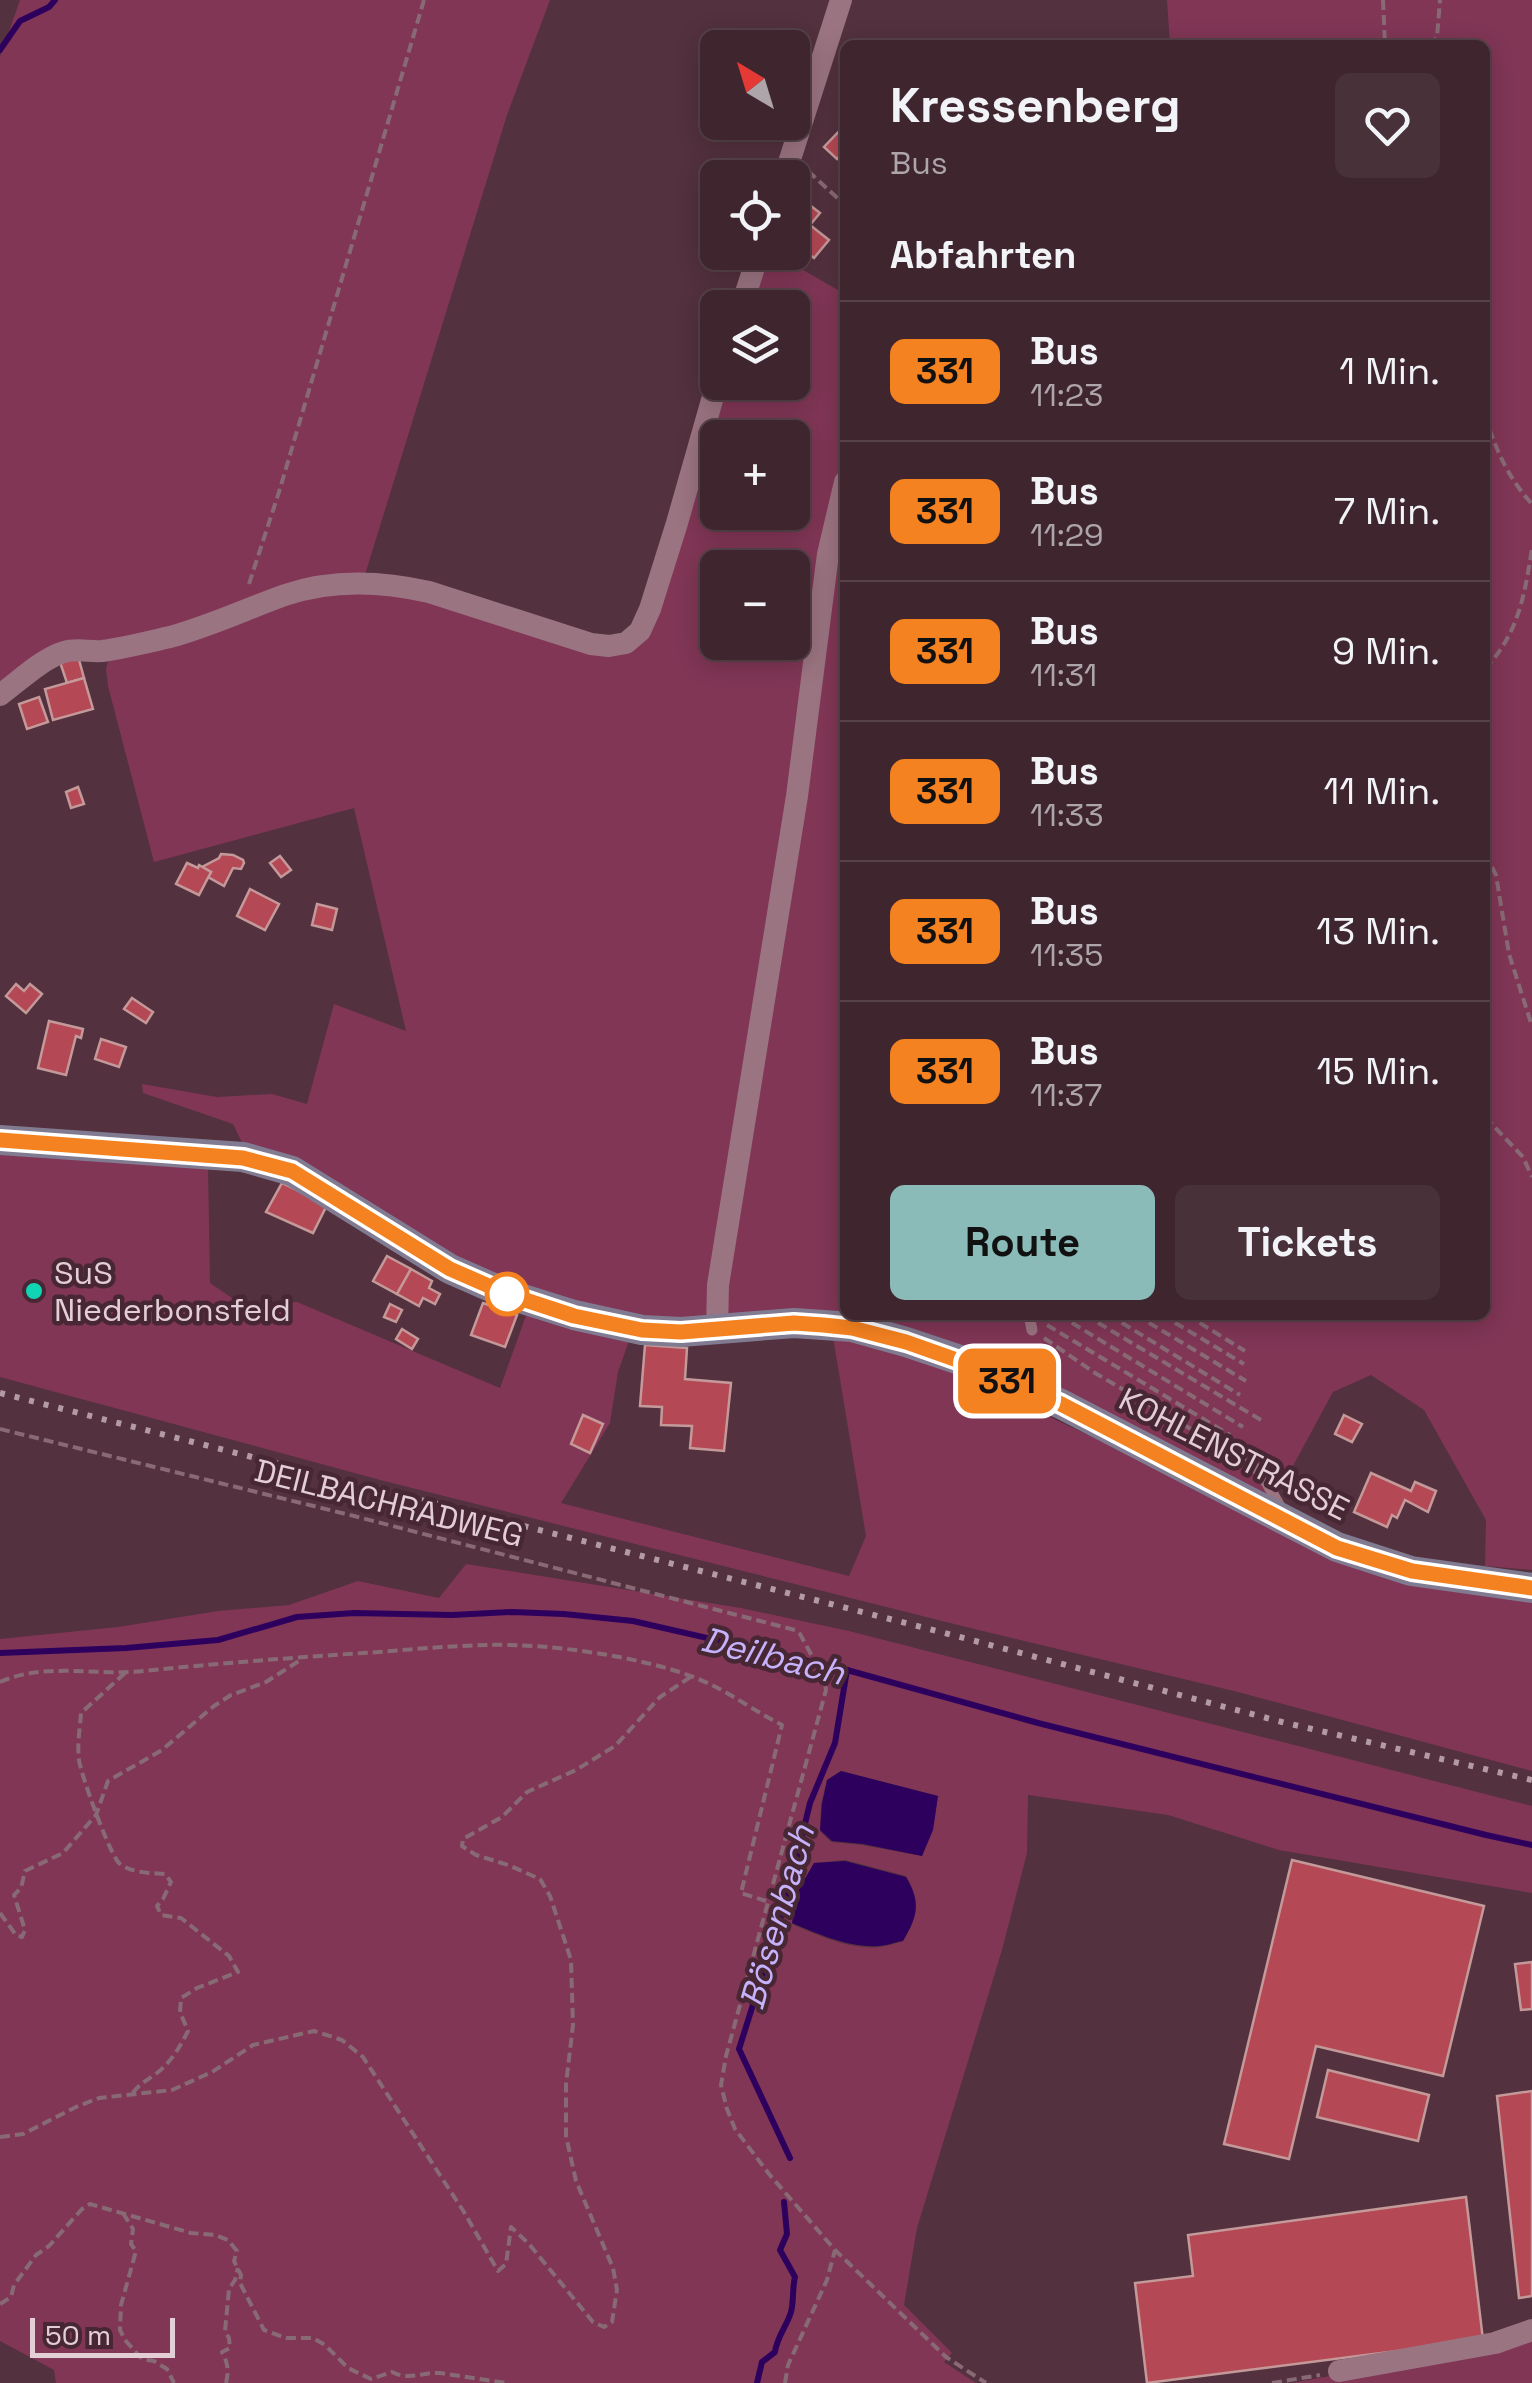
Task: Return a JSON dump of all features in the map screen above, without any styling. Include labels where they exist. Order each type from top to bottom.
[{"type":"main road","name":"KOHLENSTRASSE","points":[[0,1140],[243,1158],[292,1171],[450,1269],[507,1294],[574,1316],[642,1330],[681,1332],[794,1323],[832,1326],[923,1348],[1061,1404],[1337,1548],[1412,1571],[1532,1588]]},
{"type":"street","points":[[790,160],[842,0]]},
{"type":"street","points":[[0,694],[63,652],[98,652],[168,637],[319,586],[376,583],[429,592],[591,644],[626,643],[640,631],[660,582],[712,400]]},
{"type":"street","points":[[718,1330],[718,1285],[797,796],[828,554],[840,503]]},
{"type":"street","points":[[1339,2371],[1494,2343],[1532,2330]]},
{"type":"lane","points":[[1033,1320],[1037,1326]]},
{"type":"lane","points":[[1227,1451],[1260,1471],[1289,1523]]},
{"type":"path","points":[[240,613],[424,0]]},
{"type":"path","points":[[1383,0],[1384,40]]},
{"type":"path","points":[[1435,40],[1440,0]]},
{"type":"path","points":[[810,181],[840,202]]},
{"type":"path","points":[[1490,431],[1505,468],[1532,504]]},
{"type":"path","points":[[1490,662],[1519,617],[1532,548]]},
{"type":"path","points":[[1490,864],[1496,875],[1509,954],[1532,1026]]},
{"type":"path","points":[[1490,1122],[1523,1157],[1532,1178]]},
{"type":"path","points":[[1068,1320],[1244,1427]]},
{"type":"path","points":[[1093,1320],[1261,1420]]},
{"type":"path","points":[[1117,1320],[1240,1394]]},
{"type":"path","points":[[1144,1320],[1246,1381]]},
{"type":"path","points":[[1170,1320],[1244,1364]]},
{"type":"path","points":[[1195,1320],[1245,1351]]},
{"type":"path","points":[[1037,1326],[1230,1435]]},
{"type":"path","points":[[1037,1326],[1094,1372],[1227,1451]]},
{"type":"path","name":"DEILBACHRADWEG","points":[[0,1429],[795,1630],[824,1678],[826,1690],[768,1902]]},
{"type":"path","points":[[0,1682],[17,1674],[46,1671],[126,1673],[306,1656],[489,1645],[576,1650],[652,1665],[726,1690],[752,1710],[782,1725],[741,1893],[768,1902],[726,2056],[721,2085],[727,2110],[741,2138],[787,2197],[836,2250],[946,2357],[986,2383]]},
{"type":"path","points":[[0,1913],[22,1937],[24,1930],[14,1895],[21,1888],[25,1871],[63,1853],[96,1815],[108,1781],[162,1750],[231,1695],[266,1682],[306,1656]]},
{"type":"path","points":[[126,1673],[80,1712],[79,1761],[96,1815],[118,1863],[128,1869],[165,1874],[171,1882],[157,1906],[161,1915],[180,1918],[229,1956],[238,1972],[181,1998],[180,2012],[188,2031],[178,2051],[157,2073],[140,2083],[131,2096]]},
{"type":"path","points":[[0,2137],[24,2134],[99,2098],[172,2090],[212,2072],[253,2044],[314,2031],[342,2040],[363,2057],[498,2271],[506,2264],[511,2226],[593,2322],[604,2327],[612,2322],[617,2290],[613,2268],[576,2181],[566,2136],[566,2084],[573,2025],[570,1960],[550,1896],[540,1879],[462,1846],[463,1839],[502,1817],[527,1792],[576,1770],[615,1746],[660,1697],[692,1676]]},
{"type":"path","points":[[0,2304],[12,2297],[14,2285],[36,2255],[50,2246],[82,2208],[90,2204],[228,2240],[238,2251],[234,2262],[242,2274],[240,2282],[264,2330],[286,2338],[312,2338],[348,2368],[371,2379],[392,2372],[402,2377],[434,2372],[506,2383]]},
{"type":"path","points":[[123,2212],[133,2229],[131,2244],[136,2250],[121,2305],[120,2330],[142,2360],[167,2369],[174,2383]]},
{"type":"path","points":[[785,2383],[788,2365],[827,2280],[836,2250]]},
{"type":"path","points":[[226,2383],[227,2362],[222,2352],[230,2348],[225,2331],[228,2298],[238,2268]]},
{"type":"path","points":[[1272,2383],[1339,2371]]},
{"type":"shaded area","points":[[20,0],[550,0],[507,115],[364,578],[148,634],[61,646],[0,689],[0,57]]},
{"type":"shaded area","points":[[1167,0],[1532,0],[1532,1570],[1485,1566],[1486,1520],[1424,1410],[1371,1375],[1333,1392],[1275,1499],[1042,1378],[973,1353],[725,1315],[726,1271],[840,534],[840,1320],[1490,1320],[1490,40],[1170,40]]},
{"type":"shaded area","points":[[757,270],[803,270],[840,291],[840,488],[825,553],[810,654],[810,550],[700,550],[700,660],[809,660],[714,1300],[705,1316],[645,1319],[578,1305],[489,1275],[246,1151],[233,1124],[143,1093],[142,1084],[217,1097],[272,1094],[307,1104],[334,1004],[406,1031],[354,808],[154,862],[106,669],[109,657],[293,597],[364,587],[627,647],[700,440],[700,530],[810,530],[810,420],[707,420],[714,400],[810,400],[810,290],[751,290]]},
{"type":"shaded area","points":[[0,1146],[208,1165],[210,1283],[244,1306],[297,1302],[500,1388],[528,1310],[630,1338],[618,1372],[610,1423],[561,1503],[849,1576],[866,1536],[833,1337],[941,1366],[1120,1450],[1321,1553],[1532,1601],[1532,1771],[1238,1692],[384,1481],[0,1377]]},
{"type":"shaded area","points":[[466,1564],[741,1608],[849,1631],[1532,1806],[1532,1893],[1279,1850],[1168,1815],[1028,1795],[1027,1853],[1002,1950],[917,2228],[904,2305],[952,2353],[944,2362],[976,2383],[56,2383],[54,2370],[0,2341],[0,1639],[289,1605],[358,1581],[439,1598]],"holes":[[[841,1771],[938,1796],[933,1829],[922,1856],[831,1842],[820,1831],[827,1780]],[[845,1860],[906,1876],[916,1909],[903,1941],[879,1947],[857,1946],[792,1924],[798,1890],[814,1863]]]},
{"type":"shaded area","points":[[841,1771],[938,1796],[933,1830],[922,1856],[832,1841],[820,1830],[827,1780]]},
{"type":"shaded area","points":[[845,1861],[906,1877],[916,1909],[903,1941],[882,1946],[856,1945],[792,1923],[798,1891],[814,1863]]},
{"type":"shaded area","points":[[1532,2339],[1532,2383],[1292,2383]]},
{"type":"building","points":[[840,130],[840,156],[837,159],[824,147]]},
{"type":"building","points":[[810,207],[820,213],[810,225]]},
{"type":"building","points":[[810,225],[829,240],[814,258],[810,255]]},
{"type":"building","points":[[78,656],[84,678],[67,683],[60,662]]},
{"type":"building","points":[[84,678],[93,709],[53,720],[45,689]]},
{"type":"building","points":[[39,697],[48,722],[27,729],[19,704]]},
{"type":"building","points":[[78,787],[84,804],[71,808],[66,792]]},
{"type":"building","points":[[221,854],[233,855],[244,863],[241,869],[233,868],[224,886],[208,877],[211,872],[202,867]]},
{"type":"building","points":[[280,856],[291,870],[281,877],[270,863]]},
{"type":"building","points":[[187,863],[211,872],[199,895],[176,884]]},
{"type":"building","points":[[250,889],[279,904],[265,930],[237,916]]},
{"type":"building","points":[[317,904],[337,909],[332,930],[312,925]]},
{"type":"building","points":[[16,984],[24,991],[30,984],[42,994],[26,1013],[6,996]]},
{"type":"building","points":[[132,998],[153,1012],[146,1023],[124,1009]]},
{"type":"building","points":[[49,1021],[83,1029],[81,1038],[76,1036],[66,1075],[38,1068]]},
{"type":"building","points":[[101,1039],[126,1047],[119,1067],[95,1059]]},
{"type":"building","points":[[282,1183],[327,1205],[313,1233],[266,1212]]},
{"type":"building","points":[[387,1256],[411,1269],[397,1294],[373,1281]]},
{"type":"building","points":[[411,1269],[432,1281],[429,1288],[440,1294],[435,1304],[423,1298],[419,1306],[397,1294]]},
{"type":"building","points":[[483,1303],[517,1315],[505,1347],[471,1335]]},
{"type":"building","points":[[390,1304],[402,1310],[396,1322],[384,1317]]},
{"type":"building","points":[[402,1329],[418,1339],[412,1349],[396,1339]]},
{"type":"building","points":[[645,1345],[687,1348],[685,1379],[731,1383],[724,1451],[690,1448],[692,1426],[661,1425],[662,1407],[640,1406]]},
{"type":"building","points":[[583,1415],[603,1424],[590,1453],[571,1444]]},
{"type":"building","points":[[1344,1415],[1362,1424],[1352,1442],[1335,1434]]},
{"type":"building","points":[[1371,1473],[1411,1491],[1415,1482],[1436,1491],[1428,1512],[1405,1500],[1397,1518],[1392,1515],[1387,1527],[1354,1512]]},
{"type":"building","points":[[1292,1860],[1484,1906],[1443,2076],[1316,2046],[1289,2159],[1224,2144]]},
{"type":"building","points":[[1532,1962],[1532,2009],[1521,2010],[1515,1964]]},
{"type":"building","points":[[1328,2070],[1429,2095],[1418,2141],[1317,2117]]},
{"type":"building","points":[[1532,2091],[1532,2296],[1519,2298],[1497,2096]]},
{"type":"building","points":[[1466,2197],[1483,2340],[1147,2383],[1135,2283],[1193,2276],[1188,2235]]},
{"type":"waterway","points":[[0,50],[20,21],[55,0]]},
{"type":"waterway","name":"Deilbach","points":[[0,1653],[218,1640],[297,1617],[354,1613],[512,1612],[633,1621],[847,1670],[1038,1723],[1532,1845]]},
{"type":"waterway","name":"Bösenbach","points":[[790,2158],[739,2049],[788,1894],[810,1803],[835,1743],[847,1670]]},
{"type":"waterway","name":"Bösenbach","points":[[757,2383],[762,2362],[775,2352],[792,2308],[795,2277],[780,2250],[787,2234],[784,2202]]},
{"type":"railway","points":[[0,1393],[1282,1722],[1532,1780]]},
{"type":"bus line","name":"331","points":[[0,1140],[243,1158],[292,1171],[450,1269],[507,1294],[574,1316],[642,1330],[681,1332],[794,1323],[823,1325],[906,1342],[1061,1404],[1337,1548],[1412,1571],[1532,1588]]},
{"type":"place","name":"SuS Niederbonsfeld","points":[[34,1291]]}]
